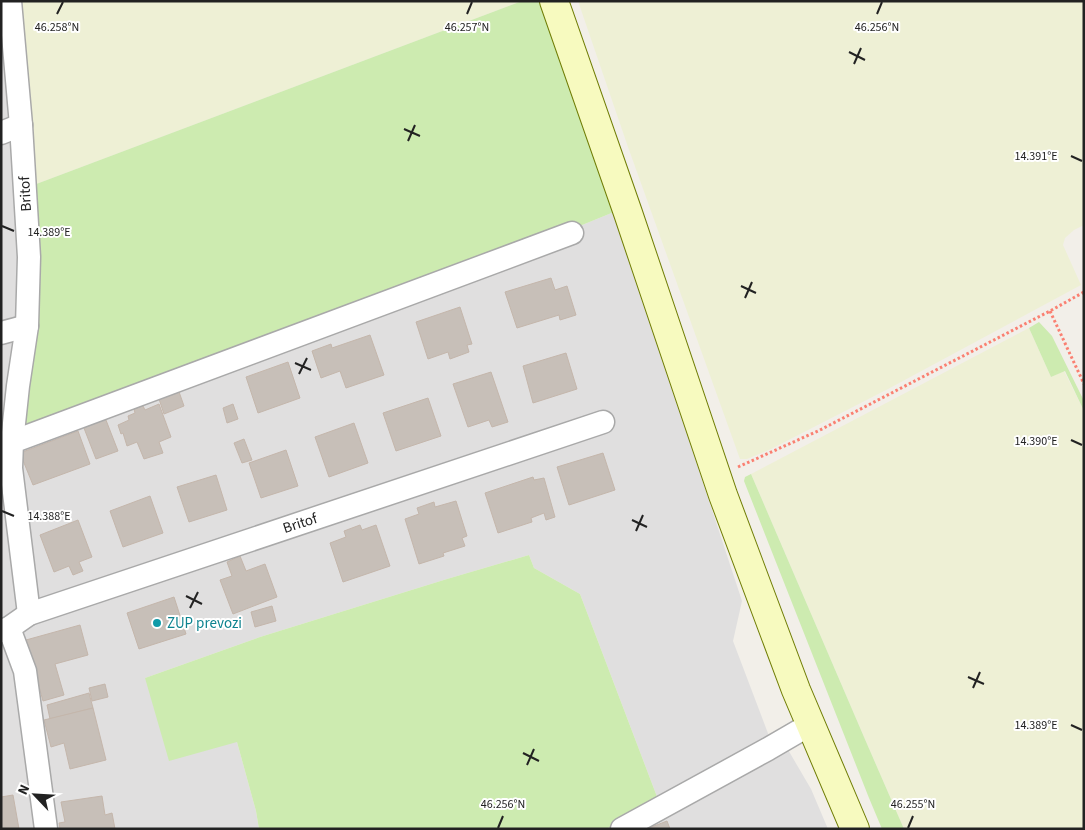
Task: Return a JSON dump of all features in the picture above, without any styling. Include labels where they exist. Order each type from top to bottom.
[{"type":"main road","points":[[554,1],[717,476],[796,690],[855,829]]},
{"type":"street","name":"Britof","points":[[10,1],[11,129],[29,257],[27,326],[12,442],[12,468],[29,614]]},
{"type":"street","points":[[12,442],[572,233]]},
{"type":"street","points":[[1,334],[27,326]]},
{"type":"street","name":"Britof","points":[[5,630],[29,614],[603,422]]},
{"type":"street","points":[[5,630],[25,671],[46,829]]},
{"type":"street","points":[[622,829],[811,724]]},
{"type":"path","points":[[717,476],[820,430],[1084,292]]},
{"type":"path","points":[[1050,311],[1084,384]]},
{"type":"shaded area","points":[[1,1],[37,267],[538,243],[614,212],[742,601],[733,641],[772,744],[787,748],[811,789],[828,829],[606,829],[659,802],[580,594],[534,568],[529,555],[260,637],[145,678],[237,742],[256,811],[259,829],[1,829]]},
{"type":"green space","points":[[16,1],[522,1],[31,186]]},
{"type":"green space","points":[[522,1],[539,1],[614,212],[538,243],[27,429],[21,415],[31,186]]},
{"type":"green space","points":[[578,1],[1084,1],[1084,225],[1074,230],[1065,238],[1063,245],[1081,285],[888,389],[771,449],[747,459],[740,459],[628,147]]},
{"type":"green space","points":[[1039,322],[1052,336],[1084,401],[1084,411],[1065,371],[1051,377],[1029,328]]},
{"type":"green space","points":[[1029,328],[1051,377],[1064,371],[1084,411],[1084,829],[904,829],[751,474]]},
{"type":"green space","points":[[751,474],[904,829],[882,829],[744,481],[745,477]]},
{"type":"green space","points":[[529,555],[534,568],[580,594],[659,802],[606,829],[259,829],[256,811],[237,742],[169,761],[145,678],[260,637]]},
{"type":"building","points":[[551,278],[555,290],[567,286],[576,315],[560,320],[559,315],[517,328],[505,292]]},
{"type":"building","points":[[460,307],[472,344],[467,345],[469,352],[450,359],[448,352],[428,359],[416,322]]},
{"type":"building","points":[[370,335],[384,375],[346,388],[340,371],[321,378],[312,351],[331,344],[332,348]]},
{"type":"building","points":[[566,353],[577,389],[533,403],[523,366]]},
{"type":"building","points":[[288,362],[300,398],[258,413],[246,377]]},
{"type":"building","points":[[491,372],[508,422],[492,427],[489,420],[468,427],[453,384]]},
{"type":"building","points":[[178,389],[184,406],[164,414],[158,396]]},
{"type":"building","points":[[428,398],[441,436],[396,451],[383,413]]},
{"type":"building","points":[[159,404],[171,437],[159,442],[163,453],[144,459],[137,442],[127,446],[118,425],[129,420],[128,416],[135,413],[134,409],[143,406],[145,410]]},
{"type":"building","points":[[233,404],[238,419],[227,423],[223,408]]},
{"type":"building","points":[[104,415],[118,451],[96,459],[82,423]]},
{"type":"building","points":[[354,423],[368,463],[329,477],[315,437]]},
{"type":"building","points":[[78,431],[90,464],[33,485],[20,453]]},
{"type":"building","points":[[244,439],[252,460],[242,463],[234,443]]},
{"type":"building","points":[[286,450],[298,486],[261,498],[249,463]]},
{"type":"building","points":[[603,453],[615,490],[569,505],[557,467]]},
{"type":"building","points":[[216,475],[227,510],[189,522],[177,487]]},
{"type":"building","points":[[533,477],[534,480],[544,478],[555,517],[546,520],[544,513],[531,518],[532,522],[498,533],[485,493]]},
{"type":"building","points":[[150,496],[163,533],[123,547],[110,511]]},
{"type":"building","points":[[456,501],[467,536],[462,538],[465,546],[443,553],[444,556],[419,564],[405,519],[419,514],[417,508],[434,502],[435,507]]},
{"type":"building","points":[[78,520],[92,557],[79,562],[83,571],[73,575],[69,566],[54,572],[40,535]]},
{"type":"building","points":[[360,525],[362,530],[376,525],[390,566],[343,582],[330,543],[346,537],[344,531]]},
{"type":"building","points":[[240,556],[246,571],[265,564],[277,597],[233,614],[220,580],[232,576],[227,562]]},
{"type":"building","name":"ZUP prevozi","points":[[174,597],[186,634],[139,649],[127,613]]},
{"type":"building","points":[[272,606],[276,621],[255,627],[251,612]]},
{"type":"building","points":[[80,625],[88,655],[55,664],[64,695],[43,701],[26,640]]},
{"type":"building","points":[[105,684],[108,697],[92,701],[89,688]]},
{"type":"building","points":[[89,693],[93,708],[50,719],[47,705]]},
{"type":"building","points":[[93,708],[106,760],[70,769],[64,743],[51,747],[44,720]]},
{"type":"building","points":[[13,795],[19,829],[1,829],[1,797]]},
{"type":"building","points":[[102,796],[105,815],[112,813],[115,829],[60,829],[59,823],[65,822],[61,802]]},
{"type":"building","points":[[667,821],[670,829],[649,829],[649,828]]},
{"type":"place","name":"ZUP prevozi","points":[[157,623]]}]
